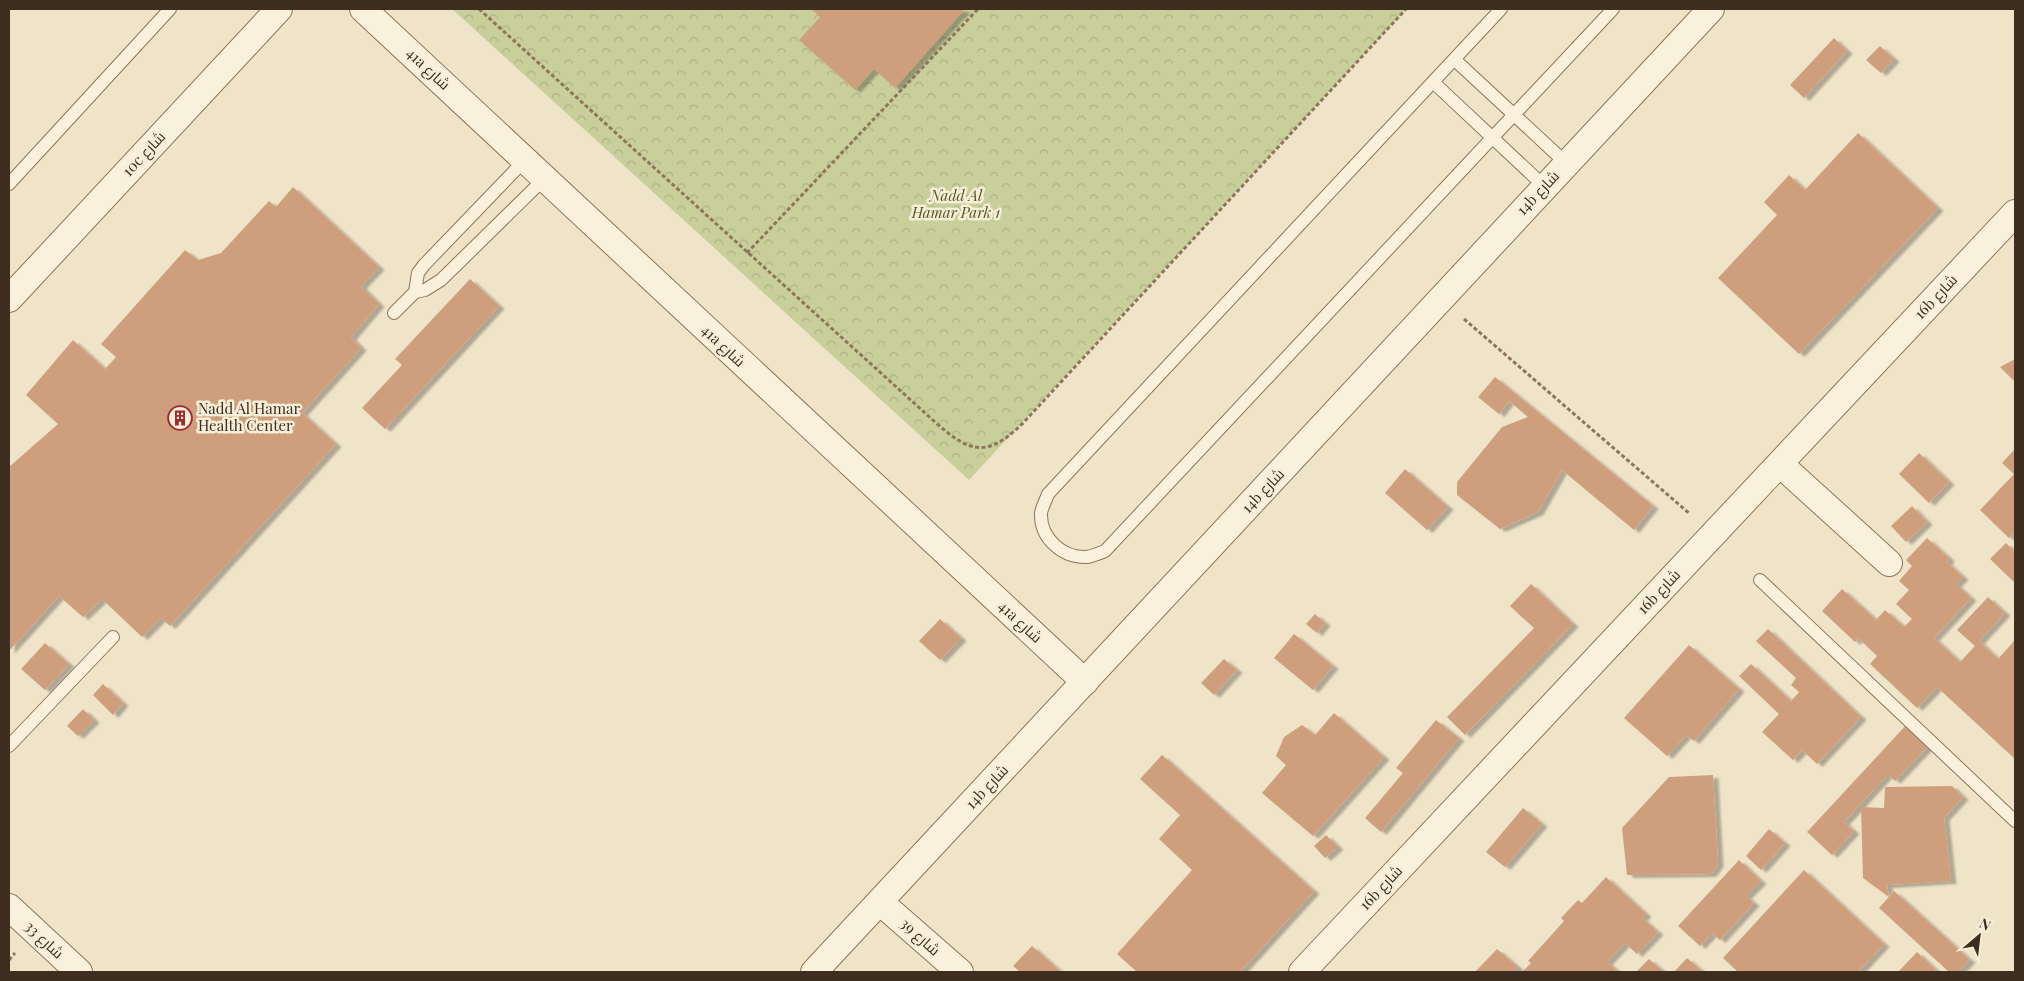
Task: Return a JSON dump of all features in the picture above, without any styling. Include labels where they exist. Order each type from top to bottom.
[{"type":"street","name":"41a شارع","points":[[363,9],[1085,682]]},
{"type":"street","name":"14b شارع","points":[[814,972],[1544,186],[1711,9]]},
{"type":"street","name":"10c شارع","points":[[9,299],[274,11]]},
{"type":"street","name":"16b شارع","points":[[1302,972],[2015,213]]},
{"type":"street","points":[[1780,464],[1889,563]]},
{"type":"street","name":"شارع 39","points":[[880,902],[960,972]]},
{"type":"street","name":"شارع 33","points":[[9,907],[79,972]]},
{"type":"lane","points":[[9,184],[170,9]]},
{"type":"lane","points":[[1502,9],[1048,494],[1041,512],[1043,530],[1054,545],[1070,555],[1088,557],[1106,551],[1613,9]]},
{"type":"lane","points":[[1455,60],[1566,163]]},
{"type":"lane","points":[[1434,82],[1544,186]]},
{"type":"lane","points":[[415,292],[418,273],[424,265],[526,160]]},
{"type":"lane","points":[[394,313],[415,292],[425,290],[441,280],[544,179]]},
{"type":"lane","points":[[1760,580],[2015,821]]},
{"type":"lane","points":[[9,746],[113,637]]},
{"type":"path","points":[[479,9],[952,437],[974,447],[995,446],[1010,436],[1024,422],[1406,9]]},
{"type":"path","points":[[747,253],[978,9]]},
{"type":"path","points":[[1440,299],[1714,534]]},
{"type":"green space","name":"Nadd Al Hamar Park 1","points":[[452,9],[1406,9],[969,480]]},
{"type":"building","points":[[811,9],[965,9],[895,88],[874,69],[855,90],[799,40],[820,17]]},
{"type":"building","points":[[1834,38],[1847,51],[1804,98],[1790,85]]},
{"type":"building","points":[[1880,46],[1894,59],[1881,73],[1866,60]]},
{"type":"building","points":[[1858,133],[1938,208],[1799,354],[1718,278],[1777,215],[1764,202],[1789,175],[1805,190]]},
{"type":"building","name":"Nadd Al Hamar Health Center","points":[[293,187],[379,267],[361,286],[379,304],[351,337],[361,348],[302,413],[336,444],[170,626],[161,618],[142,637],[102,599],[83,617],[59,596],[9,651],[9,467],[58,424],[26,395],[73,340],[105,369],[116,357],[101,344],[185,250],[198,260],[221,253],[269,201],[276,207]]},
{"type":"building","points":[[470,279],[499,306],[385,429],[362,408],[402,365],[395,359]]},
{"type":"building","points":[[2015,359],[2015,382],[2000,367]]},
{"type":"building","points":[[1495,377],[1653,506],[1634,530],[1562,470],[1538,512],[1500,529],[1457,495],[1457,482],[1502,427],[1528,417],[1509,401],[1499,414],[1478,397]]},
{"type":"building","points":[[2015,449],[2015,531],[2009,538],[1980,510],[2014,474],[2002,463]]},
{"type":"building","points":[[1919,453],[1949,482],[1929,503],[1899,474]]},
{"type":"building","points":[[1405,469],[1448,507],[1427,530],[1385,493]]},
{"type":"building","points":[[1912,506],[1927,522],[1906,542],[1891,526]]},
{"type":"building","points":[[1927,538],[1949,558],[1947,562],[1963,577],[1956,584],[1971,598],[1934,638],[1960,662],[1975,646],[1957,630],[1988,597],[2005,613],[1979,641],[1998,659],[2015,640],[2015,759],[1937,687],[1917,708],[1870,664],[1877,656],[1858,638],[1855,642],[1822,611],[1842,589],[1876,620],[1885,610],[1904,627],[1912,619],[1896,604],[1909,590],[1899,581],[1912,566],[1906,560]]},
{"type":"building","points":[[2006,543],[2015,552],[2015,583],[1990,559]]},
{"type":"building","points":[[1531,584],[1573,624],[1465,735],[1447,717],[1534,628],[1510,606]]},
{"type":"building","points":[[1315,614],[1325,623],[1317,633],[1306,624]]},
{"type":"building","points":[[940,619],[961,638],[940,660],[919,641]]},
{"type":"building","points":[[1768,629],[1861,717],[1817,764],[1802,750],[1793,760],[1762,732],[1779,714],[1739,676],[1751,664],[1791,701],[1799,692],[1791,685],[1796,678],[1756,641]]},
{"type":"building","points":[[1294,634],[1333,666],[1313,690],[1274,658]]},
{"type":"building","points":[[45,643],[69,664],[45,690],[21,669]]},
{"type":"building","points":[[1689,645],[1739,689],[1694,741],[1686,735],[1667,756],[1624,718]]},
{"type":"building","points":[[1224,659],[1237,670],[1214,695],[1201,683]]},
{"type":"building","points":[[103,684],[123,703],[113,715],[93,695]]},
{"type":"building","points":[[83,709],[94,720],[78,736],[67,726]]},
{"type":"building","points":[[1334,713],[1384,757],[1313,836],[1262,793],[1286,765],[1276,756],[1284,737],[1302,725],[1315,735]]},
{"type":"building","points":[[1436,720],[1459,738],[1381,832],[1365,818],[1403,773],[1396,768]]},
{"type":"building","points":[[1908,723],[1930,744],[1895,781],[1888,774],[1844,822],[1854,831],[1832,855],[1807,832]]},
{"type":"building","points":[[1162,755],[1314,891],[1240,972],[1137,972],[1117,954],[1192,870],[1159,839],[1180,815],[1140,779]]},
{"type":"building","points":[[1713,775],[1718,864],[1711,874],[1627,875],[1622,828],[1669,777]]},
{"type":"building","points":[[1952,786],[1963,797],[1944,818],[1951,881],[1887,885],[1889,897],[1863,878],[1861,807],[1884,808],[1885,787]]},
{"type":"building","points":[[1523,808],[1542,824],[1505,867],[1486,852]]},
{"type":"building","points":[[1769,829],[1785,843],[1761,870],[1746,856]]},
{"type":"building","points":[[1326,835],[1338,847],[1325,858],[1314,846]]},
{"type":"building","points":[[1739,860],[1761,881],[1746,896],[1754,903],[1720,940],[1712,933],[1700,946],[1678,926]]},
{"type":"building","points":[[1804,870],[1884,944],[1858,972],[1738,972],[1723,958]]},
{"type":"building","points":[[1606,877],[1646,914],[1642,918],[1658,932],[1637,954],[1625,943],[1607,962],[1619,972],[1522,972],[1531,963],[1528,961],[1564,921],[1561,918],[1578,900],[1582,903]]},
{"type":"building","points":[[1894,891],[1970,960],[1958,972],[1949,972],[1879,908]]},
{"type":"building","points":[[1032,946],[1061,972],[1020,972],[1013,966]]},
{"type":"building","points":[[1497,949],[1518,967],[1513,972],[1475,972]]},
{"type":"building","points":[[1917,952],[1938,972],[1898,972]]},
{"type":"building","points":[[1687,958],[1703,972],[1674,972]]},
{"type":"building","points":[[1649,959],[1664,972],[1636,972]]},
{"type":"place","name":"Nadd Al Hamar Health Center","points":[[180,418]]}]
